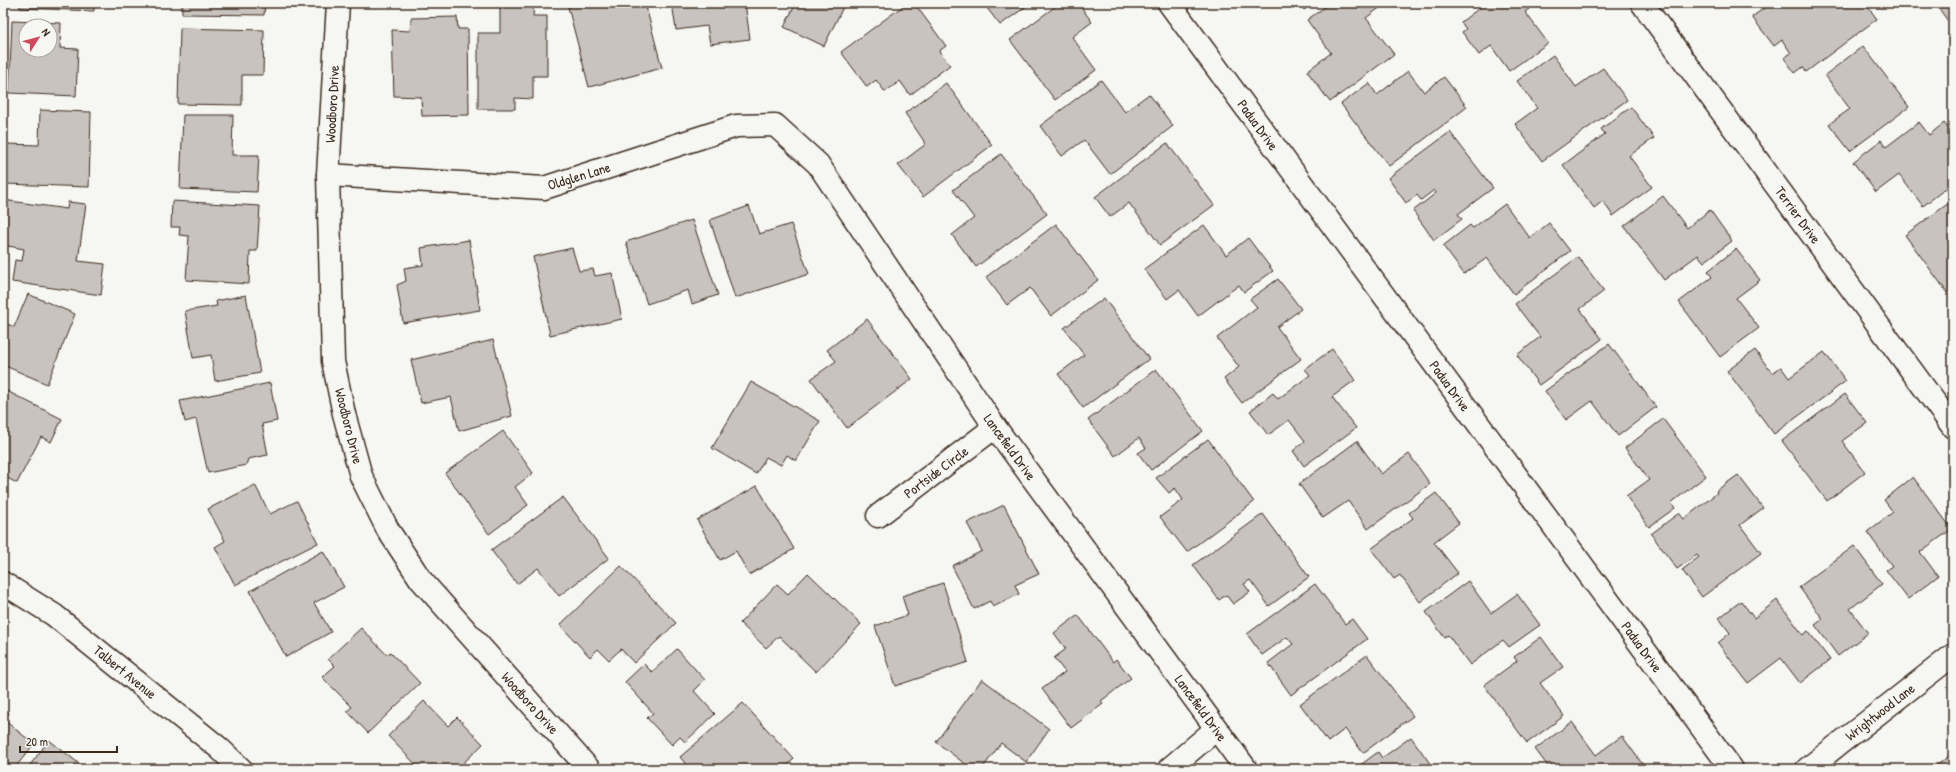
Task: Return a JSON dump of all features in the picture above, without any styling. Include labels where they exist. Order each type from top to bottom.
[{"type":"street","name":"Woodboro Drive","points":[[338,3],[328,175],[333,361],[344,414],[361,476],[388,530],[421,580],[589,769]]},
{"type":"street","name":"Padua Drive","points":[[1169,3],[1732,769]]},
{"type":"street","name":"Terrier Drive","points":[[1642,3],[1953,428]]},
{"type":"street","name":"Oldglen Lane","points":[[328,175],[544,188],[736,126],[775,125]]},
{"type":"street","name":"Lancefield Drive","points":[[775,125],[818,164],[995,427],[1246,769]]},
{"type":"street","name":"Portside Circle","points":[[878,516],[995,427]]},
{"type":"street","name":"Talbert Avenue","points":[[3,583],[54,615],[219,748],[241,769]]},
{"type":"street","name":"Wrightwood Lane","points":[[1807,769],[1953,655]]},
{"type":"street","points":[[1169,769],[1216,728]]},
{"type":"building","points":[[20,3],[94,3],[94,11],[20,8]]},
{"type":"building","points":[[182,3],[265,3],[264,15],[182,14]]},
{"type":"building","points":[[583,3],[645,3],[662,68],[589,87],[568,7]]},
{"type":"building","points":[[672,3],[745,3],[750,39],[710,44],[707,26],[676,30]]},
{"type":"building","points":[[796,3],[845,3],[824,46],[784,27]]},
{"type":"building","points":[[907,3],[914,3],[946,46],[939,51],[950,65],[910,95],[900,81],[885,92],[876,80],[867,87],[841,52]]},
{"type":"building","points":[[983,3],[1031,3],[1000,25]]},
{"type":"building","points":[[1060,3],[1078,3],[1092,22],[1072,37],[1096,70],[1055,100],[1010,40]]},
{"type":"building","points":[[1299,3],[1314,3],[1304,10]]},
{"type":"building","points":[[1330,3],[1386,3],[1366,18],[1394,54],[1330,102],[1307,71],[1331,53],[1307,20]]},
{"type":"building","points":[[1486,3],[1537,3],[1525,12],[1548,43],[1509,71],[1491,46],[1479,55],[1462,32],[1466,29],[1461,22]]},
{"type":"building","points":[[1771,3],[1857,3],[1860,6],[1865,3],[1877,19],[1806,72],[1803,67],[1795,73],[1784,58],[1791,53],[1782,40],[1774,46],[1752,17]]},
{"type":"building","points":[[1935,3],[1953,3],[1953,28]]},
{"type":"building","points":[[534,5],[533,16],[547,16],[547,76],[533,76],[533,99],[515,98],[515,109],[478,109],[478,33],[500,33],[500,6]]},
{"type":"building","points":[[457,17],[458,29],[468,29],[469,115],[422,116],[421,97],[394,96],[392,30],[410,31],[411,18]]},
{"type":"building","points":[[12,21],[18,21],[18,58],[58,58],[58,23],[61,23],[60,48],[78,49],[76,96],[9,93]]},
{"type":"building","points":[[180,28],[264,30],[263,75],[242,75],[242,105],[178,104]]},
{"type":"building","points":[[1863,46],[1909,107],[1850,151],[1829,124],[1850,109],[1825,75]]},
{"type":"building","points":[[1553,55],[1576,87],[1603,68],[1627,100],[1542,161],[1515,124],[1537,108],[1517,81]]},
{"type":"building","points":[[1408,71],[1424,92],[1444,77],[1467,107],[1389,166],[1341,104],[1369,83],[1377,95]]},
{"type":"building","points":[[1101,80],[1125,112],[1149,94],[1173,126],[1110,174],[1084,140],[1062,156],[1040,126]]},
{"type":"building","points":[[946,83],[992,145],[923,197],[898,165],[926,144],[905,113]]},
{"type":"building","points":[[1631,107],[1654,138],[1629,156],[1652,187],[1613,216],[1603,201],[1594,208],[1563,165],[1605,134],[1601,129]]},
{"type":"building","points":[[40,110],[91,112],[89,187],[5,184],[6,144],[39,145]]},
{"type":"building","points":[[183,115],[233,115],[232,155],[259,155],[257,192],[180,189]]},
{"type":"building","points":[[1919,122],[1929,135],[1944,123],[1953,134],[1953,165],[1951,167],[1953,169],[1953,183],[1923,206],[1899,175],[1876,192],[1853,162],[1881,140],[1886,147]]},
{"type":"building","points":[[1450,132],[1493,188],[1458,214],[1462,219],[1434,240],[1413,211],[1436,193],[1434,190],[1421,200],[1417,195],[1406,203],[1388,178]]},
{"type":"building","points":[[1167,143],[1214,205],[1160,245],[1129,203],[1110,217],[1095,197]]},
{"type":"building","points":[[1001,154],[1047,214],[976,267],[952,235],[974,218],[953,190]]},
{"type":"building","points":[[1663,196],[1687,228],[1710,210],[1732,241],[1704,262],[1698,255],[1664,280],[1624,226]]},
{"type":"building","points":[[3,200],[67,209],[68,202],[86,204],[78,261],[105,264],[101,295],[12,282],[15,260],[22,261],[24,249],[3,245]]},
{"type":"building","points":[[1953,200],[1953,298],[1952,299],[1905,235]]},
{"type":"building","points":[[172,201],[260,206],[257,251],[250,251],[249,284],[186,280],[189,236],[179,235],[180,227],[171,227]]},
{"type":"building","points":[[1505,204],[1530,238],[1549,223],[1570,251],[1514,294],[1487,258],[1464,274],[1443,246],[1470,225],[1473,228]]},
{"type":"building","points":[[749,206],[759,234],[791,224],[809,274],[735,298],[710,220]]},
{"type":"building","points":[[692,220],[718,295],[692,304],[688,290],[647,304],[626,242]]},
{"type":"building","points":[[1056,224],[1098,280],[1051,316],[1030,288],[1007,305],[986,277]]},
{"type":"building","points":[[1204,225],[1226,255],[1248,238],[1273,271],[1244,292],[1239,285],[1198,316],[1179,290],[1167,299],[1144,269]]},
{"type":"building","points":[[469,240],[480,310],[403,323],[397,285],[406,281],[404,268],[423,265],[421,248]]},
{"type":"building","points":[[572,248],[579,271],[593,269],[595,276],[612,273],[622,319],[550,335],[533,257]]},
{"type":"building","points":[[1736,249],[1760,280],[1736,298],[1759,328],[1720,357],[1679,302],[1712,277],[1708,271]]},
{"type":"building","points":[[1578,257],[1604,291],[1580,309],[1602,339],[1539,385],[1517,355],[1540,337],[1515,304]]},
{"type":"building","points":[[1278,279],[1301,309],[1277,327],[1301,359],[1242,403],[1224,379],[1239,367],[1217,338],[1257,307],[1250,299]]},
{"type":"building","points":[[28,294],[75,314],[47,384],[3,365],[3,322],[14,327]]},
{"type":"building","points":[[246,295],[260,373],[215,381],[211,355],[193,358],[185,311],[217,306],[216,301]]},
{"type":"building","points":[[1104,298],[1149,359],[1083,408],[1058,374],[1084,355],[1064,328]]},
{"type":"building","points":[[867,319],[912,379],[847,428],[811,379],[836,361],[827,350]]},
{"type":"building","points":[[493,340],[512,416],[459,431],[451,397],[421,403],[411,360]]},
{"type":"building","points":[[1609,344],[1656,407],[1618,436],[1592,401],[1566,420],[1545,391]]},
{"type":"building","points":[[1332,349],[1355,380],[1332,397],[1356,428],[1304,466],[1293,451],[1305,441],[1289,420],[1268,435],[1250,411],[1273,393],[1278,399],[1310,375],[1305,369]]},
{"type":"building","points":[[1755,350],[1772,373],[1781,367],[1789,378],[1824,352],[1846,381],[1774,434],[1727,371]]},
{"type":"building","points":[[1156,369],[1203,431],[1151,470],[1138,453],[1146,448],[1139,438],[1115,456],[1088,420]]},
{"type":"building","points":[[751,382],[820,421],[796,461],[787,455],[781,465],[766,457],[756,474],[712,448]]},
{"type":"building","points":[[270,383],[277,421],[262,424],[268,455],[248,459],[246,465],[208,473],[196,419],[185,422],[180,401]]},
{"type":"building","points":[[3,389],[62,419],[51,442],[41,437],[17,483],[3,476]]},
{"type":"building","points":[[1845,394],[1867,423],[1842,441],[1865,472],[1827,501],[1782,441]]},
{"type":"building","points":[[1663,419],[1706,476],[1671,503],[1675,508],[1649,527],[1626,496],[1649,480],[1625,448]]},
{"type":"building","points":[[503,431],[533,473],[515,487],[528,505],[489,534],[445,473]]},
{"type":"building","points":[[1208,439],[1254,502],[1187,552],[1160,517],[1183,500],[1175,488],[1169,493],[1156,478]]},
{"type":"building","points":[[1357,441],[1381,474],[1409,454],[1430,484],[1368,529],[1348,501],[1323,518],[1299,484]]},
{"type":"building","points":[[1738,475],[1763,508],[1740,525],[1761,553],[1702,597],[1682,570],[1699,557],[1697,555],[1677,569],[1651,534],[1679,513],[1684,519],[1717,493],[1716,491]]},
{"type":"building","points":[[1913,477],[1952,529],[1920,552],[1938,576],[1908,599],[1886,570],[1892,566],[1867,532],[1893,512],[1884,500]]},
{"type":"building","points":[[255,485],[270,514],[297,501],[318,543],[235,585],[215,547],[225,541],[208,509]]},
{"type":"building","points":[[757,486],[794,549],[749,575],[736,551],[720,560],[697,520]]},
{"type":"building","points":[[1436,493],[1459,523],[1434,542],[1458,573],[1420,602],[1400,575],[1394,579],[1371,549],[1413,518],[1409,513]]},
{"type":"building","points":[[563,497],[609,558],[559,596],[538,568],[517,584],[491,550]]},
{"type":"building","points":[[1004,505],[1039,574],[1015,585],[1019,594],[993,607],[990,601],[974,609],[952,566],[982,551],[967,523]]},
{"type":"building","points":[[1263,514],[1309,577],[1269,606],[1250,580],[1244,584],[1250,592],[1233,604],[1226,595],[1219,600],[1193,565]]},
{"type":"building","points":[[1854,546],[1882,584],[1850,609],[1868,633],[1838,656],[1815,625],[1823,619],[1799,587]]},
{"type":"building","points":[[323,551],[344,587],[314,603],[331,632],[286,657],[250,591]]},
{"type":"building","points":[[621,566],[676,623],[634,663],[621,649],[609,660],[598,649],[590,657],[560,625]]},
{"type":"building","points":[[808,573],[861,624],[816,672],[779,636],[766,648],[740,623],[777,584],[788,594]]},
{"type":"building","points":[[1468,581],[1491,613],[1517,594],[1540,625],[1509,647],[1503,640],[1470,665],[1448,635],[1444,637],[1426,612]]},
{"type":"building","points":[[943,583],[968,662],[895,686],[875,626],[908,615],[902,596]]},
{"type":"building","points":[[1315,584],[1345,624],[1352,619],[1367,639],[1291,695],[1268,663],[1293,644],[1287,637],[1262,655],[1247,634]]},
{"type":"building","points":[[1777,600],[1803,635],[1808,631],[1830,660],[1800,683],[1781,658],[1748,683],[1718,643],[1730,633],[1719,618],[1741,601],[1754,618]]},
{"type":"building","points":[[1078,615],[1113,662],[1116,659],[1131,678],[1101,701],[1103,704],[1071,728],[1042,689],[1065,672],[1054,658],[1066,649],[1054,633]]},
{"type":"building","points":[[361,628],[387,655],[390,652],[420,683],[368,733],[347,711],[352,707],[322,677],[335,666],[328,659]]},
{"type":"building","points":[[1541,637],[1563,667],[1540,683],[1564,716],[1527,743],[1484,685],[1517,661],[1514,657]]},
{"type":"building","points":[[677,649],[705,680],[694,691],[715,714],[685,742],[680,737],[672,745],[647,718],[653,713],[625,682],[644,664],[652,672]]},
{"type":"building","points":[[1367,655],[1413,716],[1363,753],[1345,729],[1328,742],[1300,704]]},
{"type":"building","points":[[982,679],[1049,729],[1026,762],[1001,743],[982,769],[972,769],[936,742]]},
{"type":"building","points":[[424,701],[448,726],[457,717],[483,744],[457,769],[420,769],[388,736]]},
{"type":"building","points":[[743,703],[794,759],[783,769],[732,769],[731,767],[728,769],[690,769],[680,757]]},
{"type":"building","points":[[3,708],[9,713],[4,720],[34,744],[14,769],[3,769]]},
{"type":"building","points":[[1572,722],[1596,755],[1622,736],[1646,769],[1550,769],[1535,749]]},
{"type":"building","points":[[1411,737],[1434,769],[1355,769],[1378,752],[1382,758]]},
{"type":"building","points":[[49,740],[86,769],[27,769]]},
{"type":"building","points":[[1953,753],[1953,769],[1932,769]]}]
